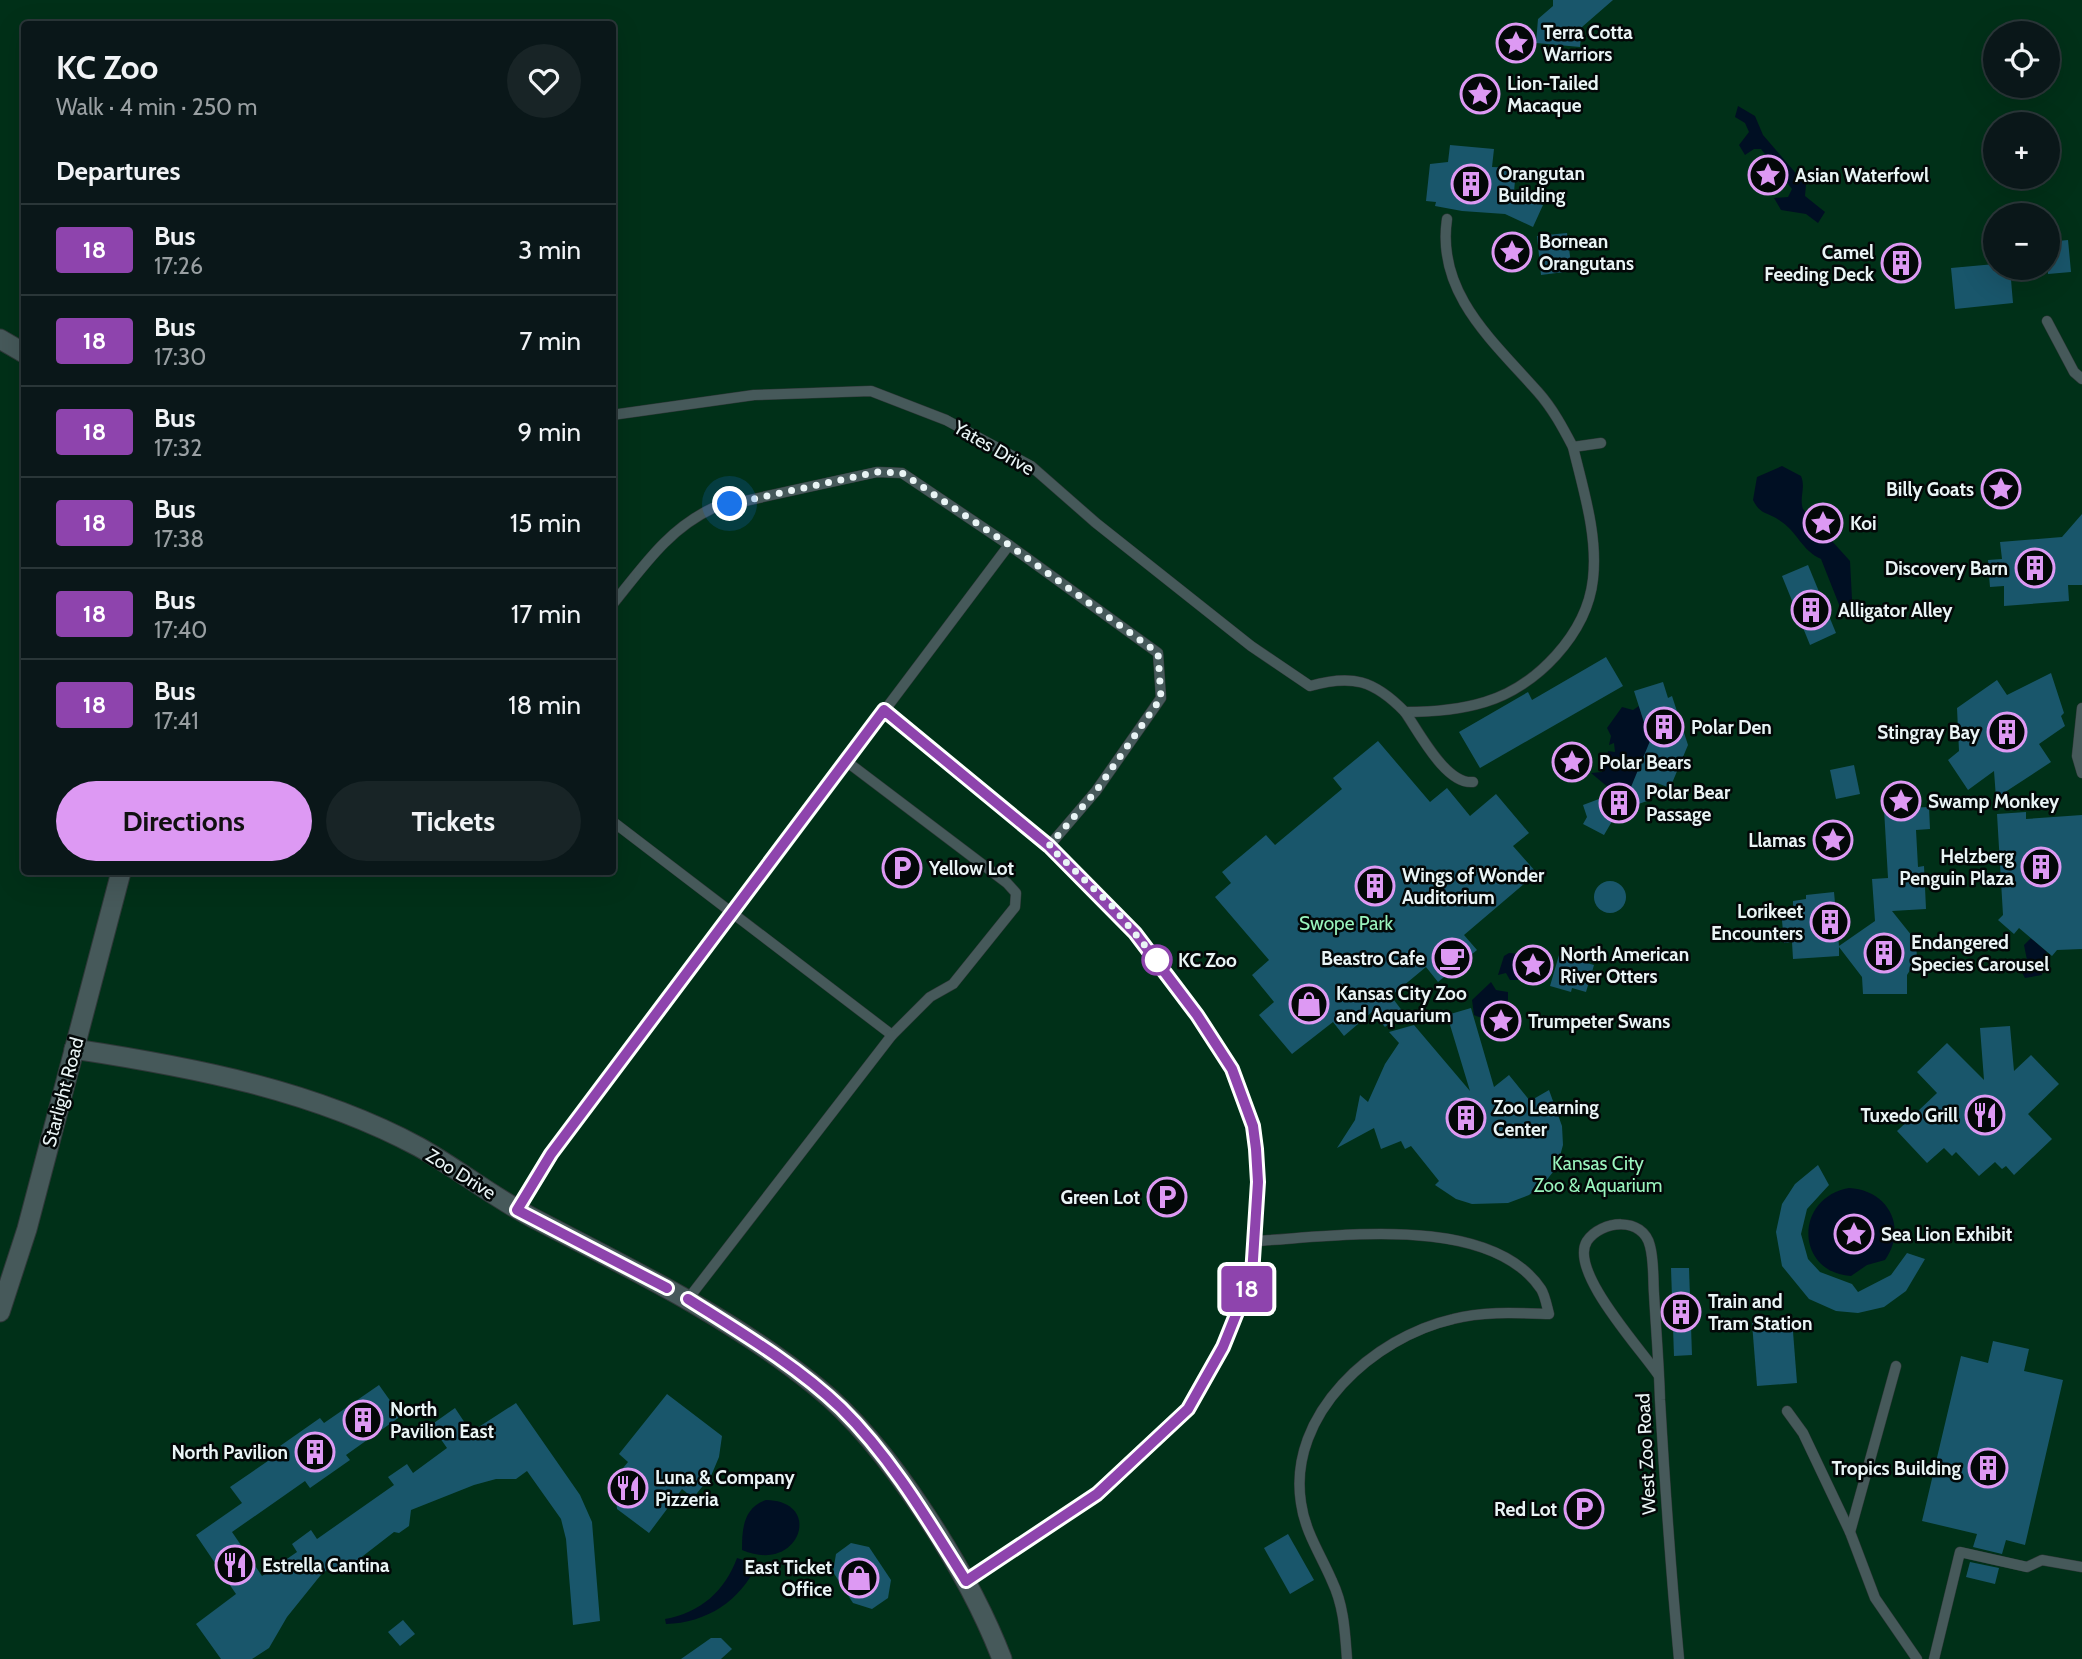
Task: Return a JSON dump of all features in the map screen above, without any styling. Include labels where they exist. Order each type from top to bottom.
[{"type":"street","points":[[0,339],[21,351]]},
{"type":"street","name":"Starlight Road","points":[[0,1312],[27,1229],[120,875]]},
{"type":"street","name":"Zoo Drive","points":[[74,1049],[233,1078],[341,1111],[419,1148],[517,1210],[688,1299],[782,1361],[842,1409],[871,1441],[918,1506],[966,1581],[1002,1659]]},
{"type":"lane","points":[[1405,712],[1430,712],[1488,702],[1535,675],[1555,654],[1584,612],[1593,582],[1592,540],[1573,447],[1539,393],[1475,322],[1452,282],[1444,242],[1447,219]]},
{"type":"lane","points":[[2047,321],[2074,372],[2082,379]]},
{"type":"lane","name":"Yates Drive","points":[[616,414],[754,395],[871,391],[946,421],[1031,466],[1096,523],[1189,597],[1253,647],[1310,686],[1328,681],[1362,682],[1388,695],[1405,712]]},
{"type":"lane","points":[[1573,447],[1601,443]]},
{"type":"lane","points":[[616,600],[667,537],[689,519],[713,508],[877,472],[902,473],[1009,545],[1158,653],[1161,698],[1096,791],[1049,846]]},
{"type":"lane","points":[[517,1210],[551,1154],[1009,545]]},
{"type":"lane","points":[[2082,708],[2077,756],[2082,773]]},
{"type":"lane","points":[[884,710],[1049,846],[1135,933],[1197,1015],[1232,1069],[1253,1126],[1256,1149],[1258,1182],[1252,1275],[1223,1347],[1188,1409],[1097,1494],[966,1581]]},
{"type":"lane","points":[[1405,712],[1444,768],[1460,781],[1473,782]]},
{"type":"lane","points":[[688,1299],[892,1035],[930,997],[953,984],[1015,907],[1016,893],[1007,883],[846,761]]},
{"type":"lane","points":[[616,824],[892,1035]]},
{"type":"lane","name":"West Zoo Road","points":[[1659,1376],[1593,1286],[1584,1264],[1585,1243],[1598,1229],[1617,1223],[1635,1228],[1650,1247],[1659,1376],[1665,1509],[1679,1659]]},
{"type":"lane","points":[[1255,1241],[1407,1234],[1489,1250],[1516,1264],[1542,1290],[1549,1314],[1503,1312],[1452,1319],[1418,1333],[1378,1352],[1349,1376],[1325,1408],[1305,1445],[1298,1477],[1308,1530],[1343,1610],[1348,1659]]},
{"type":"lane","points":[[1850,1532],[1896,1367]]},
{"type":"lane","points":[[1787,1411],[1803,1433],[1850,1532],[1875,1598],[1917,1659]]},
{"type":"lane","points":[[1934,1659],[1961,1552],[2027,1567],[2042,1560],[2082,1567]]},
{"type":"green space","name":"Swope Park","points":[[0,0],[2082,0],[2082,1659],[0,1659]]},
{"type":"water","points":[[1738,106],[1755,116],[1763,135],[1806,185],[1805,196],[1825,212],[1818,223],[1806,214],[1781,210],[1774,198],[1788,197],[1792,189],[1761,149],[1754,149],[1745,155],[1739,145],[1749,132],[1745,123],[1735,117]]},
{"type":"water","points":[[1782,466],[1801,476],[1803,509],[1850,561],[1852,599],[1847,609],[1840,607],[1821,559],[1809,551],[1785,525],[1758,508],[1753,500],[1757,477]]},
{"type":"water","points":[[1639,706],[1650,741],[1638,784],[1615,793],[1591,773],[1602,772],[1608,751],[1615,752],[1614,743],[1609,745],[1611,736],[1607,728],[1622,707],[1633,710]]},
{"type":"water","points":[[2031,938],[2047,952],[2040,966],[2042,975],[2025,978],[2019,967],[2027,960],[2024,945]]},
{"type":"water","points":[[1509,953],[1521,954],[1532,968],[1521,980],[1510,980],[1506,973],[1498,975],[1504,956]]},
{"type":"water","points":[[1491,982],[1496,990],[1508,992],[1508,1004],[1493,1016],[1484,1018],[1474,1015],[1472,1000]]},
{"type":"water","points":[[1849,1188],[1863,1190],[1884,1203],[1894,1223],[1895,1235],[1885,1260],[1867,1265],[1851,1276],[1833,1271],[1819,1262],[1811,1249],[1808,1234],[1818,1205],[1831,1194]]},
{"type":"water","points":[[766,1500],[784,1503],[795,1512],[799,1523],[798,1535],[778,1553],[762,1555],[742,1550],[745,1520],[753,1508]]},
{"type":"water","points":[[737,1558],[757,1564],[742,1589],[732,1599],[720,1608],[695,1619],[666,1624],[665,1619],[689,1612],[710,1599],[726,1581]]},
{"type":"building","points":[[1553,0],[1613,0],[1582,27],[1580,47],[1536,43],[1538,19],[1553,6]]},
{"type":"building","name":"Orangutan Building","points":[[1450,145],[1494,149],[1492,167],[1516,168],[1514,192],[1543,205],[1533,227],[1505,214],[1462,211],[1435,206],[1436,202],[1426,201],[1430,164],[1448,162]]},
{"type":"building","points":[[1567,233],[1572,271],[1541,275],[1537,236]]},
{"type":"building","points":[[2068,240],[2071,272],[2060,273],[2060,241]]},
{"type":"building","name":"Camel Feeding Deck","points":[[1903,246],[1917,273],[1900,281],[1886,254]]},
{"type":"building","points":[[1983,265],[1983,280],[2011,280],[2013,303],[1955,309],[1951,268]]},
{"type":"building","name":"Discovery Barn","points":[[2082,514],[2082,585],[2068,585],[2069,601],[2004,606],[2004,586],[1990,587],[1988,560],[2002,559],[2000,542],[2062,537]]},
{"type":"building","name":"Alligator Alley","points":[[1808,565],[1836,633],[1810,645],[1782,576]]},
{"type":"building","points":[[1606,657],[1623,686],[1480,768],[1459,732],[1528,692],[1532,700]]},
{"type":"building","name":"Stingray Bay","points":[[2051,673],[2064,713],[2061,716],[2065,726],[2039,744],[2051,762],[1996,798],[1994,771],[1968,790],[1948,760],[1959,751],[1957,708],[1997,680],[2007,695]]},
{"type":"building","name":"Polar Den","points":[[1663,682],[1668,698],[1672,696],[1688,745],[1670,788],[1657,783],[1650,800],[1618,811],[1604,835],[1583,824],[1587,817],[1583,805],[1631,787],[1650,741],[1634,691]]},
{"type":"building","name":"Wings of Wonder Auditorium","points":[[1378,741],[1430,802],[1447,788],[1470,816],[1496,794],[1529,833],[1513,846],[1537,873],[1464,935],[1477,950],[1438,982],[1426,967],[1391,996],[1403,1012],[1385,1027],[1372,1012],[1344,1036],[1333,1022],[1292,1054],[1259,1015],[1274,1002],[1252,975],[1269,960],[1215,897],[1231,883],[1222,872],[1266,835],[1275,845],[1342,789],[1333,778]]},
{"type":"building","points":[[1854,765],[1860,794],[1836,799],[1830,770]]},
{"type":"building","points":[[1929,807],[1930,829],[1916,830],[1918,867],[1924,866],[1926,909],[1892,911],[1916,941],[1917,959],[1907,975],[1907,994],[1863,994],[1862,977],[1839,947],[1839,956],[1793,959],[1792,942],[1784,943],[1781,909],[1793,908],[1793,901],[1806,899],[1806,895],[1834,892],[1839,946],[1875,921],[1872,879],[1888,878],[1884,809]]},
{"type":"building","name":"Helzberg Penguin Plaza","points":[[2026,812],[2026,819],[2082,815],[2082,949],[2057,950],[2052,956],[2019,928],[2014,934],[1998,920],[2003,915],[1997,814]]},
{"type":"building","points":[[1610,881],[1622,885],[1626,897],[1622,909],[1610,913],[1598,909],[1594,897],[1598,885]]},
{"type":"building","points":[[1559,955],[1594,965],[1586,992],[1572,988],[1571,992],[1550,986]]},
{"type":"building","name":"Zoo Learning Center","points":[[1471,1008],[1494,1087],[1509,1075],[1530,1101],[1549,1090],[1562,1126],[1563,1145],[1557,1167],[1545,1182],[1529,1195],[1508,1203],[1472,1204],[1456,1199],[1435,1185],[1439,1181],[1411,1146],[1405,1149],[1401,1141],[1381,1149],[1374,1128],[1337,1148],[1355,1120],[1360,1095],[1368,1102],[1385,1064],[1399,1043],[1389,1032],[1414,1025],[1470,1091],[1447,1015]]},
{"type":"building","name":"Tuxedo Grill","points":[[2010,1026],[2014,1071],[2031,1055],[2059,1084],[2028,1114],[2052,1139],[2014,1175],[2006,1166],[2002,1169],[1995,1162],[1979,1176],[1956,1152],[1952,1156],[1944,1148],[1927,1163],[1897,1131],[1937,1093],[1917,1072],[1947,1043],[1984,1080],[1980,1028]]},
{"type":"building","points":[[1818,1165],[1829,1185],[1807,1209],[1801,1234],[1808,1259],[1820,1272],[1852,1284],[1858,1292],[1891,1275],[1907,1253],[1925,1259],[1906,1291],[1884,1307],[1858,1313],[1836,1311],[1809,1299],[1782,1266],[1776,1232],[1782,1204],[1795,1184]]},
{"type":"building","name":"Train and Tram Station","points":[[1671,1268],[1689,1268],[1692,1355],[1674,1356]]},
{"type":"building","points":[[1792,1319],[1797,1383],[1757,1386],[1752,1323]]},
{"type":"building","name":"Tropics Building","points":[[1993,1341],[2029,1349],[2024,1371],[2063,1380],[2025,1545],[2006,1540],[2002,1554],[1973,1547],[1977,1534],[1922,1521],[1961,1356],[1988,1363]]},
{"type":"building","points":[[379,1385],[401,1416],[346,1455],[350,1460],[310,1488],[305,1481],[232,1532],[262,1576],[297,1552],[292,1544],[311,1530],[317,1539],[394,1485],[388,1477],[407,1464],[413,1473],[447,1448],[431,1425],[455,1408],[471,1432],[516,1403],[580,1495],[592,1522],[600,1621],[573,1625],[566,1539],[561,1519],[527,1471],[516,1479],[496,1479],[474,1485],[411,1510],[409,1526],[399,1533],[394,1532],[350,1566],[329,1568],[320,1576],[287,1617],[269,1648],[252,1659],[221,1659],[196,1624],[236,1594],[196,1535],[242,1503],[230,1487],[284,1450],[280,1446],[320,1418],[324,1423]]},
{"type":"building","points":[[667,1394],[722,1436],[719,1457],[711,1476],[693,1498],[682,1489],[649,1533],[617,1509],[614,1479],[628,1462],[619,1454]]},
{"type":"building","points":[[1288,1534],[1314,1580],[1290,1594],[1264,1548]]},
{"type":"building","points":[[851,1543],[869,1547],[891,1580],[888,1598],[872,1609],[853,1603],[833,1572],[836,1554]]},
{"type":"building","points":[[1970,1562],[1999,1568],[1995,1584],[1966,1577]]},
{"type":"building","points":[[403,1620],[415,1634],[400,1646],[388,1632]]},
{"type":"building","points":[[711,1638],[721,1638],[732,1649],[721,1659],[681,1659]]},
{"type":"bus line","name":"18","points":[[667,1288],[517,1210],[551,1154],[884,710],[1049,846],[1112,906],[1157,960],[1208,1031],[1232,1069],[1253,1126],[1258,1182],[1252,1275],[1223,1347],[1188,1409],[1135,1463],[1097,1494],[966,1581],[918,1506],[871,1441],[842,1409],[782,1361],[688,1299]]},
{"type":"place","name":"Terra Cotta Warriors","points":[[1516,43]]},
{"type":"place","name":"Lion-Tailed Macaque","points":[[1480,94]]},
{"type":"place","name":"Asian Waterfowl","points":[[1768,175]]},
{"type":"place","name":"Orangutan Building","points":[[1471,184]]},
{"type":"place","name":"Bornean Orangutans","points":[[1512,252]]},
{"type":"place","name":"Camel Feeding Deck","points":[[1901,263]]},
{"type":"place","name":"Billy Goats","points":[[2001,489]]},
{"type":"place","name":"Koi","points":[[1823,523]]},
{"type":"place","name":"Discovery Barn","points":[[2035,568]]},
{"type":"place","name":"Alligator Alley","points":[[1811,610]]},
{"type":"place","name":"Polar Den","points":[[1664,727]]},
{"type":"place","name":"Stingray Bay","points":[[2007,732]]},
{"type":"place","name":"Polar Bears","points":[[1572,762]]},
{"type":"place","name":"Swamp Monkey","points":[[1901,801]]},
{"type":"place","name":"Polar Bear Passage","points":[[1619,803]]},
{"type":"place","name":"Llamas","points":[[1833,840]]},
{"type":"place","name":"Helzberg Penguin Plaza","points":[[2041,867]]},
{"type":"place","name":"Yellow Lot","points":[[902,868]]},
{"type":"place","name":"Wings of Wonder Auditorium","points":[[1375,886]]},
{"type":"place","name":"Lorikeet Encounters","points":[[1830,922]]},
{"type":"place","name":"Endangered Species Carousel","points":[[1884,953]]},
{"type":"place","name":"Beastro Cafe","points":[[1452,958]]},
{"type":"place","name":"KC Zoo","points":[[1157,960]]},
{"type":"place","name":"North American River Otters","points":[[1533,965]]},
{"type":"place","name":"Kansas City Zoo and Aquarium","points":[[1309,1004]]},
{"type":"place","name":"Trumpeter Swans","points":[[1501,1021]]},
{"type":"place","name":"Tuxedo Grill","points":[[1985,1115]]},
{"type":"place","name":"Zoo Learning Center","points":[[1466,1118]]},
{"type":"place","name":"Green Lot","points":[[1167,1197]]},
{"type":"place","name":"Sea Lion Exhibit","points":[[1854,1234]]},
{"type":"place","name":"Train and Tram Station","points":[[1681,1312]]},
{"type":"place","name":"North Pavilion East","points":[[363,1420]]},
{"type":"place","name":"North Pavilion","points":[[315,1452]]},
{"type":"place","name":"Tropics Building","points":[[1988,1468]]},
{"type":"place","name":"Luna & Company Pizzeria","points":[[628,1488]]},
{"type":"place","name":"Red Lot","points":[[1584,1509]]},
{"type":"place","name":"Estrella Cantina","points":[[235,1565]]},
{"type":"place","name":"East Ticket Office","points":[[859,1578]]},
{"type":"route","points":[[730,504],[877,472],[902,473],[1009,545],[1158,653],[1161,698],[1096,791],[1049,846],[1112,906],[1157,960]]},
{"type":"park label","name":"Kansas City Zoo & Aquarium","points":[[1598,1174]]}]
